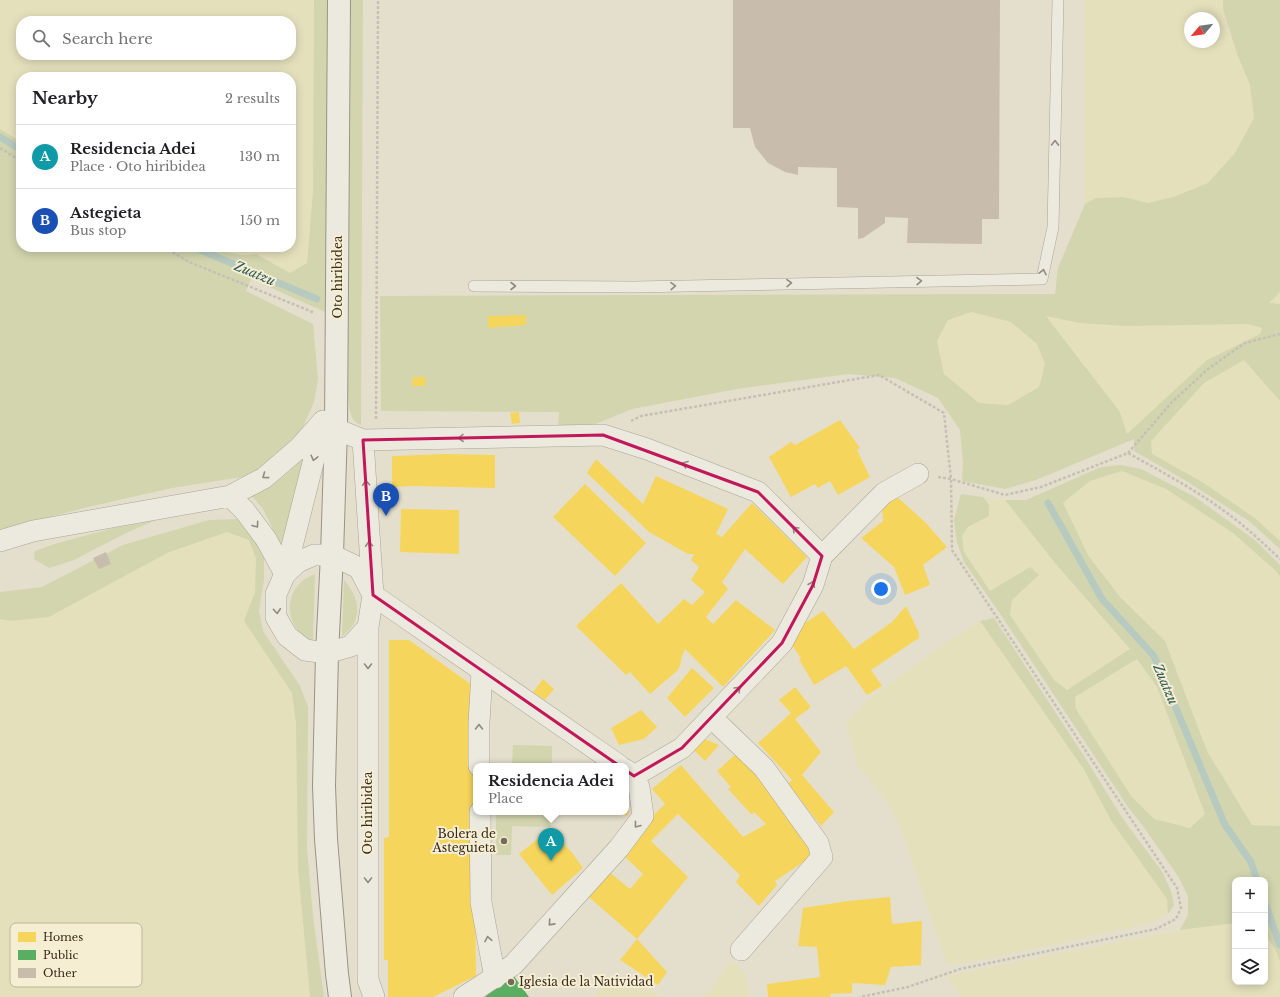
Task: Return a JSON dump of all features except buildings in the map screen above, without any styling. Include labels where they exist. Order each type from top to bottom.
[{"type":"street","name":"Oto hiribidea","points":[[340,0],[337,380],[330,425],[332,555],[327,653],[324,786],[325,816],[340,997]]},
{"type":"street","points":[[330,425],[364,440],[603,435],[647,449],[758,492],[822,556]]},
{"type":"street","points":[[0,541],[33,531],[230,496],[264,478],[299,448],[330,425]]},
{"type":"street","points":[[330,425],[285,574],[276,594],[276,617],[287,636],[305,650],[327,653],[351,646],[368,628]]},
{"type":"street","name":"Oto hiribidea","points":[[364,440],[373,595],[368,628],[368,980],[374,997]]},
{"type":"street","points":[[629,770],[682,748],[782,642],[812,585],[822,556],[884,493],[918,474]]},
{"type":"street","points":[[230,496],[245,511],[266,539],[285,574]]},
{"type":"street","points":[[285,574],[298,562],[314,555],[332,555],[359,568],[373,595],[615,763]]},
{"type":"street","points":[[479,763],[479,723],[482,671]]},
{"type":"street","points":[[711,717],[764,768],[818,843],[822,857],[741,950]]},
{"type":"street","points":[[464,997],[496,978],[513,965],[619,848],[643,816],[639,787],[629,774]]},
{"type":"street","points":[[480,815],[481,902],[496,978]]},
{"type":"lane","points":[[474,286],[634,287],[1042,279],[1053,227],[1058,0]]},
{"type":"path","points":[[364,440],[376,420],[378,0]]},
{"type":"path","points":[[0,148],[16,157]]},
{"type":"path","points":[[173,252],[190,262],[338,322]]},
{"type":"path","points":[[918,474],[951,479],[1005,495],[1041,487],[1128,453],[1172,402],[1208,369],[1245,343],[1280,334]]},
{"type":"path","points":[[603,435],[641,416],[879,375],[944,413],[951,479],[952,550],[1177,888],[1181,908],[1176,919],[1156,929],[960,969],[908,987],[860,997]]},
{"type":"path","points":[[1128,453],[1178,481],[1226,513],[1258,538],[1280,559]]},
{"type":"highlighted area","points":[[603,435],[758,492],[822,556],[813,585],[782,643],[682,748],[634,776],[373,595],[363,440]]},
{"type":"shaded area","points":[[0,0],[314,0],[313,192],[307,263],[290,273],[256,254],[243,255],[224,252],[296,252],[296,72],[16,72],[16,139],[0,129]]},
{"type":"shaded area","points":[[1085,0],[1223,0],[1223,10],[1237,54],[1250,85],[1254,118],[1235,153],[1208,183],[1173,197],[1148,203],[1123,197],[1096,198],[1085,204]]},
{"type":"shaded area","points":[[1280,292],[1280,304],[1269,303]]},
{"type":"shaded area","points":[[971,311],[1011,322],[1037,344],[1045,364],[1038,387],[1008,405],[979,403],[944,374],[937,341],[948,320]]},
{"type":"shaded area","points":[[1046,316],[1080,323],[1126,326],[1248,324],[1262,328],[1260,334],[1207,360],[1127,434],[1120,412]]},
{"type":"shaded area","points":[[1280,349],[1280,541],[1256,519],[1204,483],[1152,454],[1151,440],[1204,383],[1252,355]]},
{"type":"shaded area","points":[[1122,471],[1166,489],[1233,533],[1280,576],[1279,826],[1252,825],[1207,751],[1165,641],[1120,597],[1088,555],[1063,503],[1090,481]]},
{"type":"shaded area","points":[[983,497],[1005,500],[1055,563],[1130,650],[1066,690],[1054,680],[1010,615],[1012,600],[1039,575],[1030,567],[990,591],[964,551],[962,536],[968,527],[989,516],[989,505]]},
{"type":"shaded area","points":[[227,532],[249,540],[256,559],[255,592],[244,621],[292,693],[296,723],[298,868],[310,997],[0,997],[0,619],[12,621],[49,617],[167,553]]},
{"type":"shaded area","points":[[980,621],[1083,768],[1112,822],[1167,899],[1168,914],[1155,922],[991,958],[947,965],[905,841],[889,804],[857,765],[846,722],[867,701],[941,646]]},
{"type":"shaded area","points":[[1137,659],[1157,687],[1205,815],[1189,828],[1154,820],[1131,796],[1076,709],[1075,697]]},
{"type":"shaded area","points":[[1232,923],[1232,985],[1268,985],[1268,939],[1275,949],[1280,961],[1280,997],[962,997],[946,976],[1180,930]]},
{"type":"shaded area","points":[[730,960],[745,973],[750,997],[701,997],[711,991]]},
{"type":"shaded area","points":[[609,977],[630,981],[664,997],[593,997]]},
{"type":"green space","points":[[314,0],[328,0],[325,312],[251,279],[246,291],[313,324],[318,379],[314,402],[299,436],[271,464],[242,477],[172,488],[88,507],[19,525],[0,532],[0,129],[16,139],[16,252],[224,252],[243,255],[256,254],[290,273],[307,263],[313,192]]},
{"type":"green space","points":[[351,0],[363,0],[361,425],[351,416],[348,393]]},
{"type":"green space","points":[[1223,0],[1280,0],[1280,292],[1269,303],[1280,304],[1280,401],[1244,360],[1204,383],[1151,441],[1152,454],[1204,483],[1256,519],[1280,541],[1280,549],[1249,521],[1183,479],[1134,451],[1134,439],[1036,480],[1005,489],[962,481],[963,464],[960,430],[938,398],[895,378],[848,374],[737,389],[632,409],[586,428],[558,427],[559,412],[381,411],[380,296],[1055,294],[1058,268],[1085,204],[1096,198],[1123,197],[1148,203],[1173,197],[1208,183],[1235,153],[1254,118],[1250,85],[1237,54],[1223,9]],"holes":[[[971,312],[1011,322],[1037,344],[1045,364],[1039,387],[1008,405],[979,403],[944,374],[937,341],[948,320]],[[1046,316],[1080,323],[1126,326],[1248,324],[1262,328],[1260,334],[1207,360],[1127,434],[1120,412]]]},
{"type":"green space","points":[[303,457],[306,459],[283,552],[263,509],[251,495],[266,488],[279,479],[291,470]]},
{"type":"green space","points":[[1121,465],[1141,469],[1195,497],[1255,540],[1280,565],[1280,576],[1233,533],[1166,489],[1122,471],[1090,481],[1063,503],[1088,555],[1120,597],[1165,641],[1207,751],[1252,825],[1280,826],[1280,961],[1275,949],[1268,939],[1268,877],[1232,877],[1232,923],[1180,930],[1188,915],[1188,896],[1178,876],[1128,807],[1001,615],[964,562],[957,543],[954,520],[961,494],[983,497],[989,505],[989,516],[968,527],[962,536],[964,552],[990,591],[1030,567],[1039,575],[1012,600],[1010,615],[1054,680],[1067,690],[1130,649],[1055,563],[1005,500],[1026,500],[1101,467]],"holes":[[[1137,659],[1157,687],[1205,814],[1190,828],[1154,819],[1131,796],[1076,709],[1075,697]]]},
{"type":"green space","points":[[238,519],[264,553],[264,580],[259,611],[263,631],[300,686],[308,707],[307,848],[313,916],[324,997],[310,997],[298,868],[296,723],[292,693],[244,621],[255,592],[256,559],[249,540],[227,532],[167,553],[49,617],[11,621],[0,619],[0,592],[42,587],[123,545],[209,520]]},
{"type":"green space","points":[[154,521],[126,533],[74,560],[49,568],[34,559],[35,551],[54,544],[114,528]]},
{"type":"green space","points":[[315,574],[313,641],[298,630],[293,623],[290,614],[290,606],[291,598],[301,582]]},
{"type":"green space","points":[[344,580],[354,594],[357,611],[353,625],[342,637]]},
{"type":"green space","points":[[994,618],[1084,756],[1123,819],[1163,873],[1171,891],[1174,905],[1168,914],[1167,899],[1112,822],[1083,768],[980,621]]},
{"type":"green space","points":[[513,745],[552,746],[552,763],[512,763]]},
{"type":"green space","points":[[496,815],[551,815],[551,827],[512,826],[511,855],[496,855]]},
{"type":"waterway","name":"Zuatzu","points":[[0,137],[16,147]]},
{"type":"waterway","name":"Zuatzu","points":[[205,252],[317,299]]},
{"type":"waterway","name":"Zuatzu","points":[[1048,503],[1102,599],[1154,656],[1225,825],[1251,862],[1256,877]]},
{"type":"waterway","name":"Zuatzu","points":[[1268,911],[1280,945]]},
{"type":"place","name":"Astegieta","points":[[386,516]]},
{"type":"place","name":"Bolera de Asteguieta","points":[[504,841]]},
{"type":"place","name":"Residencia Adei","points":[[551,861]]},
{"type":"place","name":"Iglesia de la Natividad","points":[[511,982]]}]
